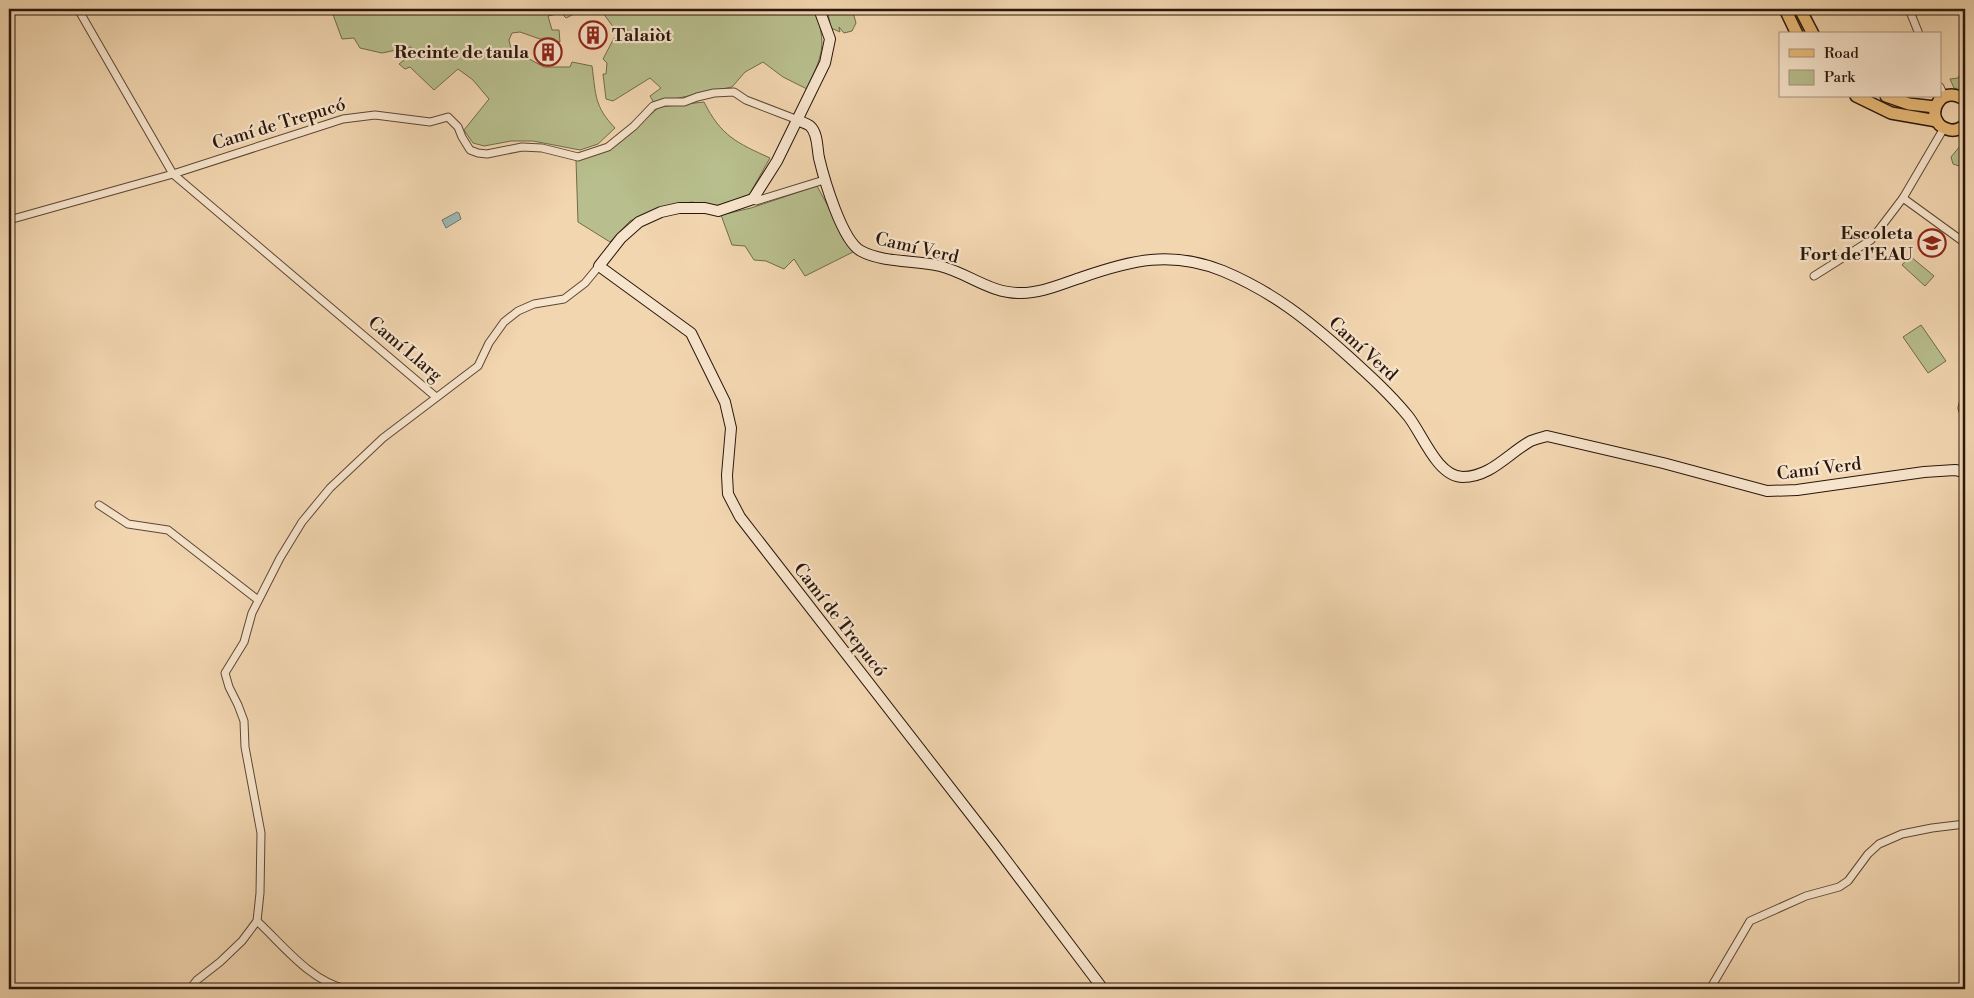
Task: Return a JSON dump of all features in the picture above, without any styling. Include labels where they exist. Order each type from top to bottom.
[{"type":"main road","points":[[1785,9],[1796,32]]},
{"type":"main road","points":[[1800,9],[1812,32]]},
{"type":"main road","points":[[1942,91],[1958,95],[1965,100]]},
{"type":"main road","points":[[1860,98],[1891,113],[1940,125],[1950,130],[1957,130],[1965,125]]},
{"type":"main road","points":[[1892,98],[1909,104],[1935,107]]},
{"type":"main road","points":[[1940,98],[1935,107],[1940,125]]},
{"type":"street","name":"Camí Llarg","points":[[78,9],[172,174],[436,397],[478,366],[489,343],[504,322],[518,311],[534,304],[564,299],[585,284],[622,238],[639,222],[662,212],[679,208],[718,211],[752,199]]},
{"type":"street","points":[[819,9],[830,39],[825,63],[777,161],[752,199],[756,201],[824,180]]},
{"type":"street","points":[[1909,9],[1918,32]]},
{"type":"street","name":"Camí de Trepucó","points":[[172,174],[342,120],[375,115],[430,122],[448,117],[458,126],[462,138],[470,150],[478,153],[487,154],[522,146],[542,148],[578,157],[608,146],[639,121],[653,106],[665,102],[684,102],[714,93],[734,92],[746,100],[798,120]]},
{"type":"street","name":"Camí Verd","points":[[798,120],[811,126],[816,136],[824,180],[846,233],[859,251],[876,256],[941,266],[993,289],[1020,293],[1045,290],[1121,264],[1148,259],[1181,260],[1221,271],[1265,292],[1292,308],[1319,330],[1393,398],[1412,421],[1436,460],[1450,474],[1463,477],[1494,468],[1530,442],[1547,436],[1663,462],[1767,491],[1797,490],[1924,472],[1955,470],[1965,472]]},
{"type":"street","points":[[1814,276],[1871,240],[1903,198],[1940,125]]},
{"type":"street","points":[[9,220],[172,174]]},
{"type":"street","points":[[1903,198],[1965,243]]},
{"type":"street","name":"Camí de Trepucó","points":[[599,266],[691,333],[725,402],[731,428],[727,475],[728,494],[740,517],[993,843],[1103,989]]},
{"type":"street","points":[[1965,396],[1962,408],[1965,418]]},
{"type":"street","points":[[190,989],[196,980],[220,962],[242,941],[257,921],[261,833],[245,747],[244,721],[225,673],[244,642],[258,600],[302,522],[330,488],[383,438],[436,397]]},
{"type":"street","points":[[99,505],[128,524],[168,530],[258,600]]},
{"type":"street","points":[[1710,989],[1750,921],[1806,896],[1839,887],[1848,881],[1868,854],[1879,844],[1902,834],[1965,824]]},
{"type":"street","points":[[257,921],[310,971],[332,986],[346,989]]},
{"type":"green space","points":[[331,9],[584,9],[566,18],[561,13],[548,16],[552,30],[559,30],[560,42],[540,39],[520,32],[512,33],[509,40],[511,49],[544,67],[570,67],[572,62],[592,66],[597,100],[603,113],[615,128],[598,144],[580,150],[533,141],[511,141],[484,146],[473,143],[464,130],[489,99],[473,80],[458,69],[434,90],[410,67],[405,69],[399,64],[416,51],[411,47],[382,53],[360,48],[354,38],[342,39]]},
{"type":"green space","points":[[600,9],[814,9],[821,32],[821,50],[807,89],[783,77],[763,62],[745,72],[732,87],[654,103],[650,96],[661,88],[650,78],[613,101],[606,99],[603,74],[606,74],[607,63],[603,59],[614,38],[621,40],[629,31],[621,26],[614,28]]},
{"type":"green space","points":[[827,9],[852,9],[856,23],[852,31],[844,33],[839,27],[840,32],[831,28]]},
{"type":"green space","points":[[1965,65],[1965,92],[1954,88],[1950,79],[1958,78]]},
{"type":"green space","points":[[704,102],[710,114],[731,137],[748,148],[770,158],[749,195],[715,207],[692,202],[665,206],[630,221],[610,242],[578,222],[576,160],[599,154],[618,144],[659,107]]},
{"type":"green space","points":[[1965,140],[1965,168],[1953,164],[1951,157]]},
{"type":"green space","points":[[817,186],[853,252],[805,276],[794,259],[784,269],[766,261],[754,260],[745,246],[732,245],[721,215],[751,208]]},
{"type":"green space","points":[[1910,256],[1934,276],[1925,286],[1902,265]]},
{"type":"green space","points":[[1921,325],[1946,361],[1928,373],[1903,337]]},
{"type":"water","points":[[457,212],[461,219],[446,228],[442,220]]},
{"type":"place","name":"Talaiòt","points":[[593,35]]},
{"type":"place","name":"Recinte de taula","points":[[548,52]]},
{"type":"place","name":"Escoleta Fort de l'EAU","points":[[1932,243]]}]
